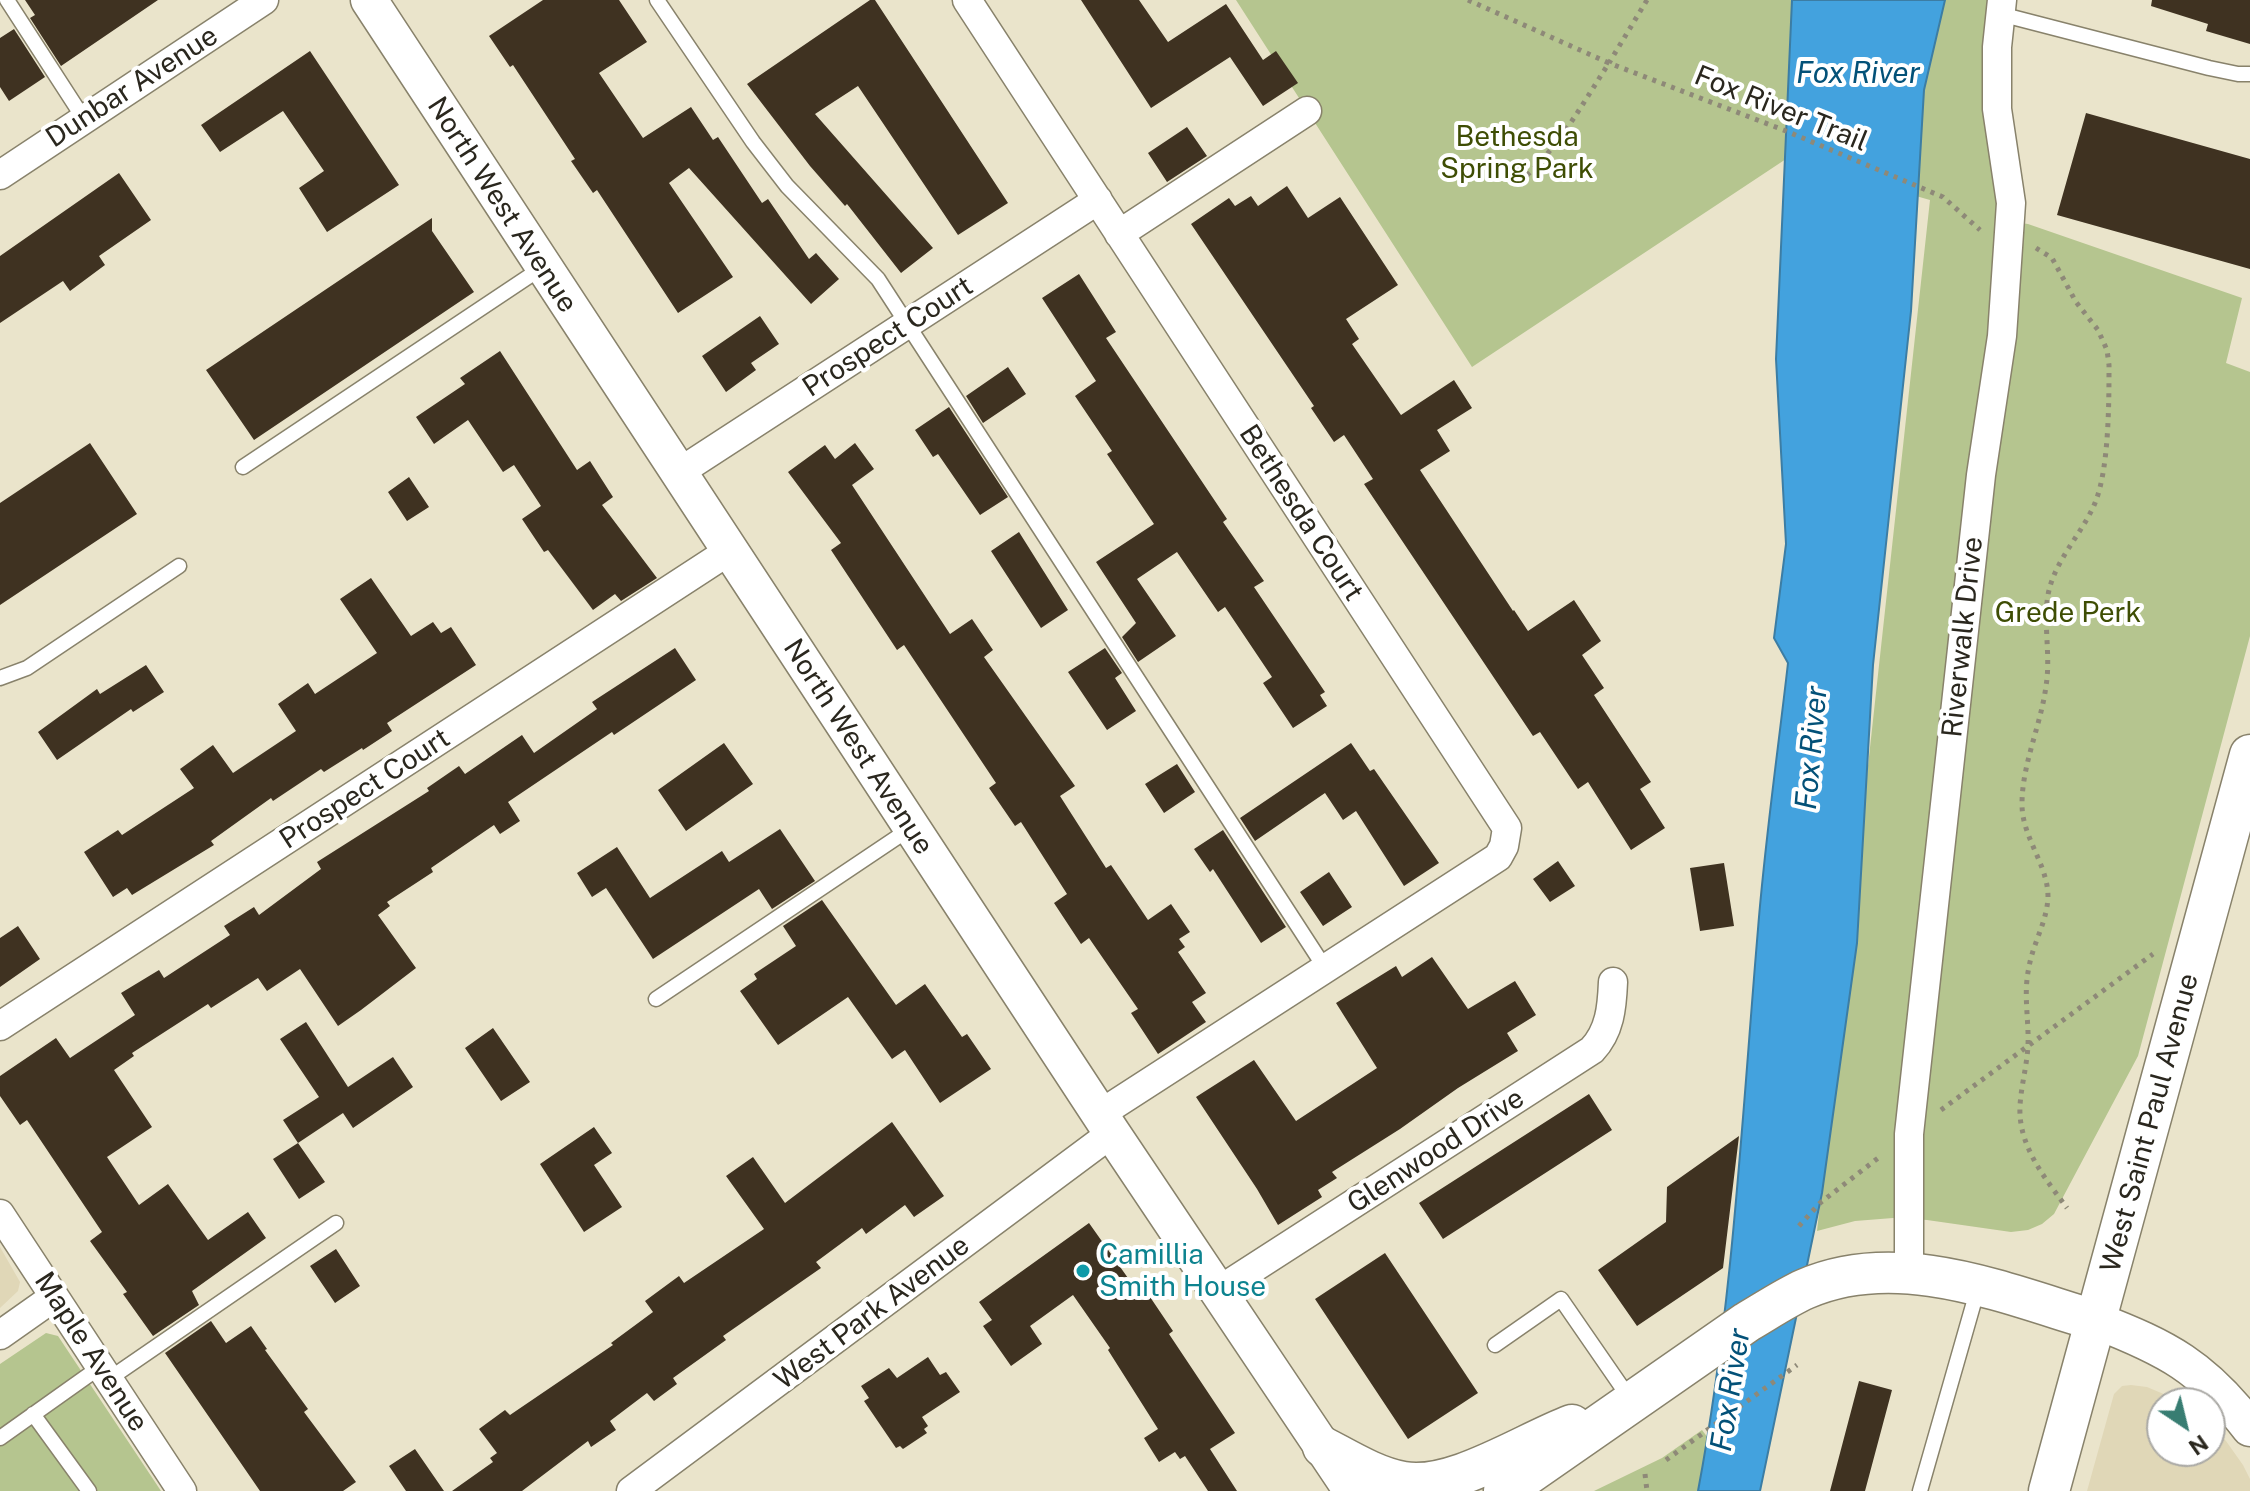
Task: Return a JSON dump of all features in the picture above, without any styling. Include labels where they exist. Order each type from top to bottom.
[{"type":"main road","name":"West Saint Paul Avenue","points":[[2049,1491],[2238,843],[2250,755]]},
{"type":"main road","points":[[1504,1491],[1747,1322],[1808,1287],[1857,1274],[1930,1276],[1979,1286],[2097,1321]]},
{"type":"main road","points":[[1323,1447],[1364,1469],[1400,1482],[1421,1484],[1446,1481],[1539,1438],[1632,1403]]},
{"type":"street","name":"Dunbar Avenue","points":[[0,175],[264,0]]},
{"type":"street","name":"North West Avenue","points":[[369,0],[1106,1124],[1352,1491]]},
{"type":"street","name":"Bethesda Court","points":[[967,0],[1507,828],[1504,846],[1498,857],[1325,968]]},
{"type":"street","name":"Riverwalk Drive","points":[[1909,1275],[1909,1134],[1981,475],[2002,336],[2011,203],[1997,109],[2001,7]]},
{"type":"street","points":[[1119,234],[1307,111]]},
{"type":"street","name":"Prospect Court","points":[[678,473],[1098,200]]},
{"type":"street","name":"Prospect Court","points":[[0,1026],[729,551]]},
{"type":"street","name":"West Park Avenue","points":[[631,1491],[1106,1124],[1325,968]]},
{"type":"street","name":"Glenwood Drive","points":[[1218,1291],[1592,1050],[1605,1030],[1612,1004],[1613,982]]},
{"type":"street","name":"Maple Avenue","points":[[0,1214],[182,1491]]},
{"type":"street","points":[[0,1335],[54,1297]]},
{"type":"street","points":[[2097,1321],[2158,1346],[2192,1368],[2227,1398],[2250,1428]]},
{"type":"lane","points":[[7,0],[84,119]]},
{"type":"lane","points":[[657,0],[753,142],[787,186],[878,279],[1325,968]]},
{"type":"lane","points":[[2001,7],[2209,68],[2250,74]]},
{"type":"lane","points":[[243,467],[543,267]]},
{"type":"lane","points":[[0,678],[27,668],[179,566]]},
{"type":"lane","points":[[656,999],[911,827]]},
{"type":"lane","points":[[0,1438],[33,1414],[104,1373],[336,1223]]},
{"type":"lane","points":[[1920,1491],[1979,1286]]},
{"type":"lane","points":[[1495,1345],[1561,1299],[1632,1403]]},
{"type":"lane","points":[[33,1414],[89,1491]]},
{"type":"path","name":"Fox River Trail","points":[[1468,0],[1609,63],[1786,131],[1943,197],[1983,232]]},
{"type":"path","points":[[1483,0],[1494,12]]},
{"type":"path","points":[[1517,184],[1539,166],[1553,148],[1647,0]]},
{"type":"path","points":[[2027,245],[2046,252],[2052,258],[2076,302],[2098,330],[2107,350],[2109,365],[2102,480],[2087,520],[2050,584],[2047,599],[2046,687],[2023,786],[2022,806],[2028,839],[2045,876],[2048,894],[2046,915],[2030,958],[2026,979],[2028,1046],[2020,1109],[2022,1131],[2038,1168],[2067,1208]]},
{"type":"path","points":[[1799,1226],[1820,1203],[1909,1134],[2153,954]]},
{"type":"path","points":[[1666,1460],[1797,1365]]},
{"type":"path","points":[[1645,1474],[1647,1491]]},
{"type":"shaded area","points":[[0,1247],[20,1282],[18,1291],[0,1308]]},
{"type":"shaded area","points":[[2122,1386],[2147,1387],[2146,1467],[2226,1467],[2226,1441],[2250,1479],[2250,1491],[2087,1491],[2114,1394]]},
{"type":"green space","name":"Grede Perk","points":[[1236,0],[1991,0],[2001,220],[2028,224],[2242,298],[2226,363],[2250,372],[2250,636],[2138,1056],[2054,1214],[2042,1224],[2011,1232],[1893,1218],[1855,1221],[1817,1231],[1930,200],[1786,159],[1472,367]]},
{"type":"green space","points":[[46,1333],[58,1336],[161,1491],[0,1491],[0,1364]]},
{"type":"green space","points":[[1702,1430],[1708,1438],[1698,1491],[1594,1491],[1662,1458]]},
{"type":"water","name":"Fox River","points":[[1792,0],[1945,0],[1924,90],[1911,311],[1873,665],[1857,943],[1822,1193],[1760,1491],[1698,1491],[1728,1281],[1761,896],[1788,663],[1774,638],[1786,544],[1776,359]]},
{"type":"building","points":[[25,0],[158,0],[61,66],[30,18],[35,15]]},
{"type":"building","points":[[543,0],[619,0],[647,42],[599,73],[643,138],[691,107],[713,140],[718,137],[762,203],[768,199],[809,259],[816,253],[839,279],[811,304],[689,168],[669,183],[733,277],[678,313],[597,190],[593,193],[571,161],[575,159],[513,65],[510,67],[489,36]]},
{"type":"building","points":[[870,0],[875,0],[1008,203],[958,235],[858,86],[815,114],[933,248],[901,273],[847,204],[845,206],[810,166],[747,84]]},
{"type":"building","points":[[1081,0],[1139,0],[1168,42],[1226,4],[1263,60],[1276,51],[1298,83],[1263,106],[1230,57],[1151,108]]},
{"type":"building","points":[[2152,0],[2250,0],[2250,44],[2206,31],[2208,24],[2151,6]]},
{"type":"building","points":[[14,29],[45,77],[9,101],[0,87],[0,38]]},
{"type":"building","points":[[310,51],[399,185],[327,232],[299,188],[324,171],[283,111],[220,152],[201,125]]},
{"type":"building","points":[[2086,113],[2250,159],[2250,269],[2057,215]]},
{"type":"building","points":[[1187,127],[1207,156],[1167,182],[1148,153]]},
{"type":"building","points":[[119,173],[151,220],[99,256],[105,265],[70,291],[63,281],[0,323],[0,256]]},
{"type":"building","points":[[1287,186],[1308,218],[1340,197],[1398,285],[1346,319],[1359,339],[1352,344],[1401,415],[1454,380],[1472,408],[1437,430],[1450,451],[1420,470],[1513,611],[1528,631],[1574,600],[1601,641],[1582,655],[1604,688],[1594,695],[1651,782],[1640,789],[1665,828],[1631,850],[1588,782],[1578,789],[1540,732],[1533,736],[1364,484],[1373,479],[1344,435],[1334,442],[1311,408],[1314,406],[1191,224],[1229,198],[1235,206],[1251,196],[1258,206]]},
{"type":"building","points":[[432,218],[432,231],[474,292],[254,440],[206,370]]},
{"type":"building","points":[[1079,274],[1116,332],[1106,338],[1227,519],[1223,522],[1264,581],[1254,587],[1325,692],[1320,695],[1327,706],[1293,728],[1263,683],[1272,677],[1225,607],[1218,612],[1177,552],[1137,579],[1176,636],[1138,662],[1122,637],[1136,623],[1096,562],[1154,524],[1107,454],[1112,451],[1075,396],[1096,381],[1042,298]]},
{"type":"building","points":[[760,316],[779,344],[751,363],[756,370],[726,392],[702,356]]},
{"type":"building","points":[[500,351],[577,470],[590,461],[613,497],[602,505],[657,578],[621,601],[615,594],[593,610],[548,550],[544,552],[522,519],[541,506],[514,465],[503,472],[468,420],[434,444],[416,417],[465,384],[460,378]]},
{"type":"building","points":[[1008,367],[1026,394],[983,423],[966,396]]},
{"type":"building","points":[[949,407],[1008,497],[980,515],[938,454],[933,457],[915,430]]},
{"type":"building","points":[[90,443],[137,514],[0,605],[0,503]]},
{"type":"building","points":[[855,443],[874,469],[852,485],[950,634],[972,619],[993,650],[984,657],[1075,786],[1060,796],[1106,868],[1111,865],[1148,920],[1171,904],[1190,932],[1179,939],[1185,947],[1178,952],[1206,993],[1192,1002],[1206,1022],[1158,1054],[1131,1013],[1138,1009],[1089,938],[1081,944],[1054,903],[1067,894],[1021,822],[1015,826],[989,788],[996,783],[904,645],[897,650],[831,550],[841,543],[788,472],[825,445],[835,459]]},
{"type":"building","points":[[409,477],[429,507],[407,521],[388,492]]},
{"type":"building","points":[[1019,532],[1068,610],[1041,628],[991,551]]},
{"type":"building","points":[[371,578],[411,636],[433,622],[441,633],[451,627],[476,665],[387,723],[392,731],[363,750],[324,772],[321,769],[273,801],[271,798],[211,841],[214,845],[132,895],[127,888],[113,897],[84,852],[118,830],[122,835],[194,788],[180,769],[213,745],[233,773],[296,731],[278,704],[308,683],[315,694],[377,653],[340,599]]},
{"type":"building","points":[[675,648],[696,680],[508,802],[520,821],[500,834],[494,825],[431,868],[433,872],[387,902],[390,906],[378,915],[416,968],[361,1010],[338,1026],[300,969],[267,991],[258,978],[211,1008],[208,1004],[132,1053],[134,1056],[114,1070],[152,1127],[107,1157],[139,1205],[168,1184],[208,1240],[248,1212],[266,1238],[192,1291],[199,1305],[153,1336],[123,1294],[127,1292],[90,1241],[102,1232],[27,1120],[20,1125],[0,1096],[0,1076],[56,1038],[70,1058],[135,1015],[121,993],[159,970],[164,978],[230,935],[224,926],[254,907],[259,915],[321,869],[317,862],[429,791],[427,788],[459,766],[465,774],[522,735],[534,753],[597,709],[592,702]]},
{"type":"building","points":[[1105,648],[1122,673],[1115,678],[1136,711],[1107,730],[1068,672]]},
{"type":"building","points":[[146,665],[164,692],[133,712],[131,709],[57,760],[38,732],[97,689],[100,694]]},
{"type":"building","points":[[724,743],[753,784],[686,831],[658,790]]},
{"type":"building","points":[[1351,743],[1370,771],[1374,769],[1439,863],[1404,886],[1356,811],[1343,820],[1325,793],[1255,841],[1240,818]]},
{"type":"building","points":[[1177,764],[1195,792],[1164,813],[1145,784]]},
{"type":"building","points":[[780,829],[815,881],[772,909],[759,889],[653,959],[606,888],[592,897],[577,873],[617,847],[650,898],[722,851],[729,862]]},
{"type":"building","points":[[1223,830],[1286,927],[1261,943],[1213,869],[1210,872],[1194,849]]},
{"type":"building","points":[[1558,861],[1575,886],[1550,902],[1533,879]]},
{"type":"building","points":[[1724,863],[1734,926],[1700,931],[1690,868]]},
{"type":"building","points":[[1329,872],[1352,907],[1323,926],[1300,892]]},
{"type":"building","points":[[822,900],[896,1005],[925,984],[962,1037],[967,1034],[991,1069],[940,1103],[905,1050],[892,1059],[848,997],[778,1045],[740,991],[757,979],[754,974],[796,946],[783,926]]},
{"type":"building","points":[[18,926],[40,959],[0,987],[0,938]]},
{"type":"building","points":[[1432,957],[1468,1009],[1515,981],[1536,1015],[1507,1033],[1518,1051],[1332,1172],[1337,1178],[1318,1190],[1322,1197],[1278,1225],[1196,1097],[1254,1060],[1296,1121],[1377,1068],[1336,1003],[1396,966],[1402,977]]},
{"type":"building","points":[[306,1022],[348,1087],[393,1057],[413,1087],[353,1128],[343,1113],[298,1143],[283,1120],[319,1097],[280,1039]]},
{"type":"building","points":[[493,1028],[530,1082],[501,1101],[465,1048]]},
{"type":"building","points":[[1589,1094],[1612,1130],[1443,1239],[1419,1203]]},
{"type":"building","points":[[892,1122],[944,1196],[914,1217],[905,1205],[866,1234],[862,1228],[816,1262],[821,1268],[723,1336],[726,1340],[673,1378],[677,1384],[654,1401],[647,1393],[610,1421],[616,1430],[591,1447],[588,1441],[522,1491],[452,1491],[493,1462],[490,1458],[497,1453],[479,1429],[505,1410],[510,1415],[613,1345],[611,1343],[653,1312],[645,1301],[679,1276],[684,1283],[764,1229],[726,1176],[753,1157],[785,1203]]},
{"type":"building","points":[[594,1127],[612,1153],[594,1165],[622,1207],[584,1232],[540,1164]]},
{"type":"building","points":[[1739,1136],[1723,1268],[1637,1326],[1598,1270],[1666,1222],[1667,1187]]},
{"type":"building","points":[[298,1143],[325,1182],[299,1199],[273,1159]]},
{"type":"building","points":[[1089,1223],[1140,1295],[1146,1291],[1173,1331],[1169,1334],[1235,1433],[1210,1449],[1237,1491],[1208,1491],[1185,1456],[1180,1459],[1175,1452],[1159,1462],[1144,1438],[1158,1429],[1108,1350],[1110,1348],[1073,1295],[1030,1326],[1042,1344],[1011,1366],[983,1326],[992,1320],[979,1302]]},
{"type":"building","points":[[336,1249],[360,1286],[335,1303],[310,1266]]},
{"type":"building","points":[[1385,1253],[1478,1393],[1408,1439],[1315,1299]]},
{"type":"building","points":[[211,1321],[226,1343],[251,1326],[308,1409],[304,1412],[356,1482],[343,1491],[260,1491],[165,1353]]},
{"type":"building","points":[[928,1357],[940,1375],[946,1372],[960,1392],[922,1417],[928,1426],[924,1429],[927,1433],[903,1449],[900,1446],[896,1448],[864,1401],[869,1398],[861,1386],[889,1368],[897,1378]]},
{"type":"building","points":[[1859,1381],[1892,1390],[1865,1491],[1830,1491]]},
{"type":"building","points":[[415,1449],[444,1491],[406,1491],[389,1466]]},
{"type":"place","name":"Camillia Smith House","points":[[1083,1271]]},
{"type":"park label","name":"Bethesda Spring Park","points":[[1517,153]]}]
